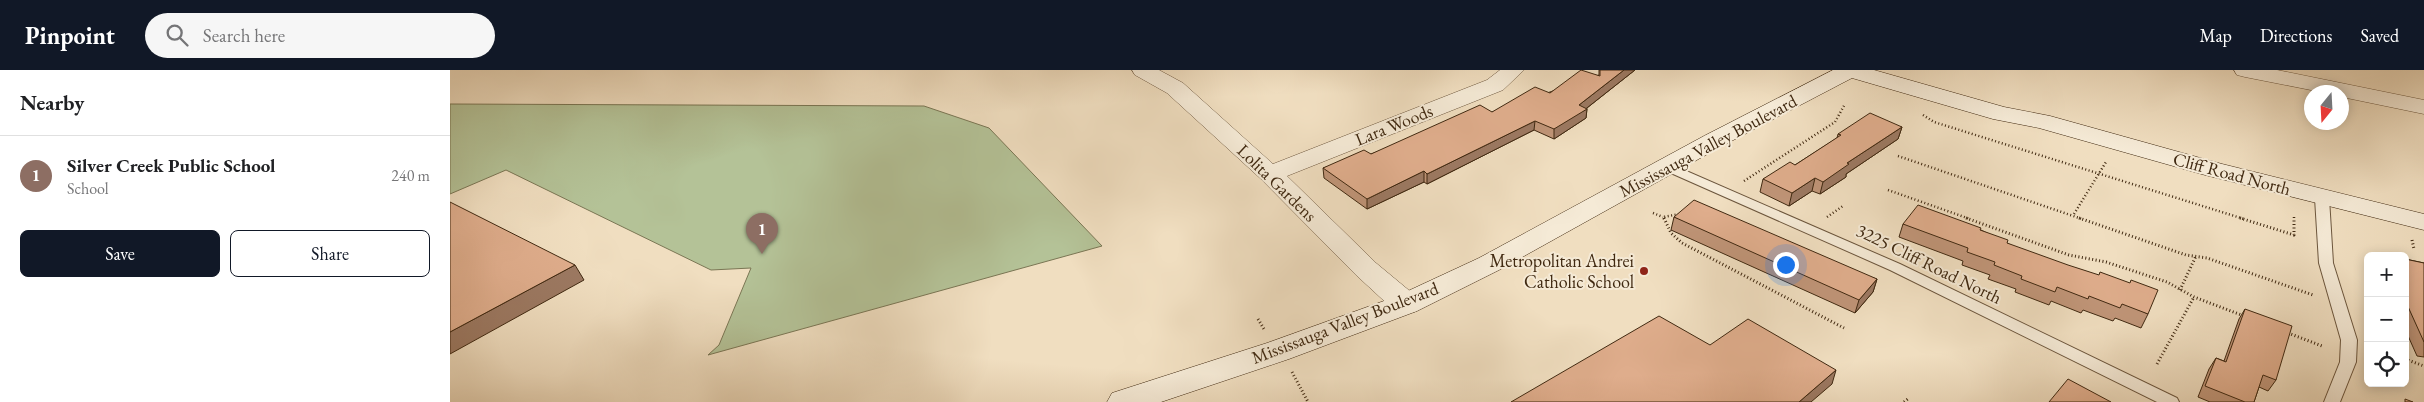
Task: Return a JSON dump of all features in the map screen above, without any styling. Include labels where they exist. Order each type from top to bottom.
[{"type":"street","name":"Lolita Gardens","points":[[1143,70],[1175,88],[1270,174],[1366,269],[1406,304]]},
{"type":"street","name":"Lara Woods","points":[[1270,174],[1495,86],[1513,70]]},
{"type":"street","name":"Cliff Road North","points":[[1850,70],[2001,114],[2042,121],[2322,198],[2424,222]]},
{"type":"street","name":"Mississauga Valley Boulevard","points":[[1124,402],[1278,351],[1406,304],[1489,264],[1668,167],[1712,141],[1850,70]]},
{"type":"street","name":"Cliff Road North","points":[[1893,70],[2009,104],[2042,121]]},
{"type":"street","points":[[2245,70],[2424,107]]},
{"type":"lane","name":"3225 Cliff Road North","points":[[1668,167],[1895,267],[2171,402]]},
{"type":"lane","points":[[2322,198],[2326,263],[2349,340],[2348,362],[2332,402]]},
{"type":"path","points":[[1738,185],[1836,122],[1845,104]]},
{"type":"path","points":[[1920,112],[1934,122],[2294,235],[2294,218]]},
{"type":"path","points":[[1898,156],[2074,214],[2118,232],[2207,258],[2318,296]]},
{"type":"path","points":[[2074,214],[2106,162]]},
{"type":"path","points":[[1888,190],[2068,255],[2106,262],[2167,282],[2194,297],[2245,316]]},
{"type":"path","points":[[1653,213],[1663,217],[1688,212]]},
{"type":"path","points":[[1663,217],[1671,234],[1682,243],[1844,328]]},
{"type":"path","points":[[2180,290],[2196,256]]},
{"type":"path","points":[[2157,364],[2194,297]]},
{"type":"path","points":[[2279,330],[2322,346]]},
{"type":"path","points":[[2409,360],[2424,366]]},
{"type":"path","points":[[1288,368],[1308,402]]},
{"type":"path","points":[[1904,402],[1909,398]]},
{"type":"green space","points":[[450,104],[924,106],[989,128],[1102,246],[708,355],[719,345],[751,268],[711,270],[506,170],[450,194]]},
{"type":"building","points":[[1581,70],[1600,76],[1600,70],[1624,70],[1579,105],[1587,109],[1554,129],[1535,121],[1427,174],[1424,171],[1367,199],[1323,168],[1364,150],[1371,154],[1480,105],[1492,112],[1535,87],[1550,93]]},
{"type":"building","points":[[1870,113],[1902,127],[1847,163],[1849,164],[1823,182],[1815,178],[1792,193],[1763,179],[1790,162],[1795,165],[1841,135],[1838,134]]},
{"type":"building","points":[[1694,200],[1877,279],[1859,300],[1674,217]]},
{"type":"building","points":[[450,202],[575,265],[450,332]]},
{"type":"building","points":[[1918,205],[1981,228],[1980,230],[2008,240],[2007,243],[2068,265],[2099,275],[2100,272],[2130,283],[2131,280],[2158,290],[2148,314],[2122,304],[2120,308],[2089,296],[2088,299],[2057,287],[2055,292],[2021,279],[2022,276],[1994,265],[1995,262],[1967,252],[1968,248],[1903,224]]},
{"type":"building","points":[[2409,260],[2424,263],[2424,342],[2409,309]]},
{"type":"building","points":[[2245,309],[2292,326],[2276,380],[2263,375],[2254,402],[2245,402],[2205,386],[2216,358],[2226,362]]},
{"type":"building","points":[[1659,316],[1710,345],[1748,319],[1836,370],[1799,402],[1511,402]]},
{"type":"building","points":[[2068,379],[2111,402],[2049,402]]},
{"type":"place","name":"Silver Creek Public School","points":[[762,254]]},
{"type":"place","name":"Metropolitan Andrei Catholic School","points":[[1644,271]]}]
